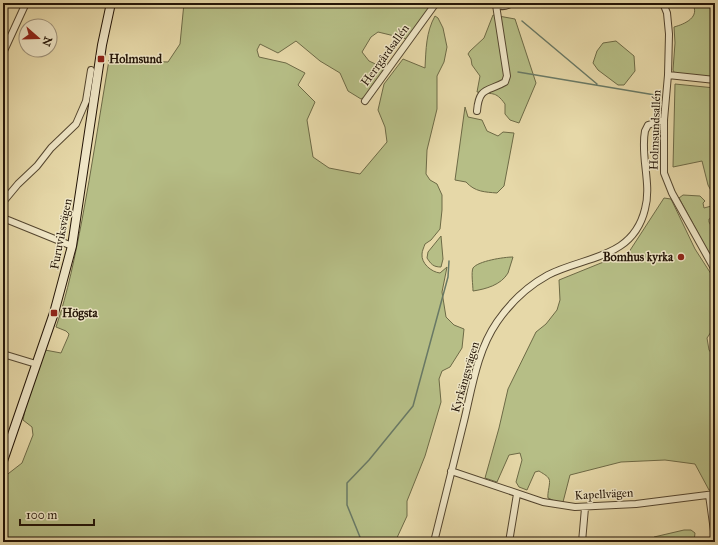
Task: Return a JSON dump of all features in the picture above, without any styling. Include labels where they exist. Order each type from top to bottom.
[{"type":"main road","name":"Furuviksvägen","points":[[3,461],[56,307],[72,246],[102,46],[111,3]]},
{"type":"street","points":[[3,53],[26,3]]},
{"type":"street","name":"Herrgårdsallén","points":[[365,101],[436,3]]},
{"type":"street","points":[[476,111],[479,98],[483,93],[487,89],[505,82],[507,76],[494,4],[504,6],[512,3]]},
{"type":"street","name":"Holmsundsallén","points":[[663,3],[668,18],[668,75],[664,120],[665,178],[715,270]]},
{"type":"street","points":[[3,202],[18,184],[37,166],[50,148],[76,124],[86,101],[91,70]]},
{"type":"street","points":[[668,75],[715,80]]},
{"type":"street","name":"Kyrkängsvägen","points":[[434,542],[478,363],[491,332],[509,306],[536,282],[549,274],[613,251],[622,246],[632,237],[643,217],[647,203],[644,131],[648,126],[664,120]]},
{"type":"street","points":[[76,124],[91,127]]},
{"type":"street","points":[[3,218],[72,246]]},
{"type":"street","points":[[3,354],[36,364]]},
{"type":"street","name":"Kapellvägen","points":[[451,470],[517,494],[553,504],[585,508],[636,504],[712,494]]},
{"type":"street","points":[[509,542],[517,494]]},
{"type":"street","points":[[712,494],[715,538]]},
{"type":"street","points":[[582,542],[585,508]]},
{"type":"green space","points":[[184,3],[434,3],[407,39],[378,32],[371,37],[362,52],[369,61],[384,68],[371,90],[361,99],[348,91],[340,73],[320,61],[296,41],[278,53],[260,44],[257,50],[259,57],[286,63],[305,73],[298,85],[315,102],[307,120],[313,157],[329,168],[360,174],[387,142],[385,127],[378,110],[384,84],[403,59],[425,68],[428,34],[435,16],[438,18],[443,28],[447,47],[444,62],[437,76],[437,109],[427,150],[426,174],[430,180],[437,184],[442,195],[442,210],[440,229],[431,240],[425,244],[422,257],[425,264],[433,271],[440,273],[447,267],[442,292],[446,317],[454,325],[464,329],[462,348],[450,367],[442,371],[439,379],[441,402],[425,456],[407,501],[407,516],[395,542],[3,542],[3,480],[4,477],[22,463],[33,435],[32,427],[23,420],[28,397],[45,350],[61,353],[69,334],[66,331],[56,327],[68,287],[74,260],[109,60],[168,62],[180,44]]},
{"type":"green space","points":[[692,3],[715,3],[715,78],[675,74],[673,70],[675,43],[674,27],[687,22],[693,16],[695,12]]},
{"type":"green space","points":[[493,15],[515,19],[536,83],[519,123],[510,120],[505,114],[505,104],[499,97],[493,94],[477,92],[480,76],[472,65],[468,54],[484,38]]},
{"type":"green space","points":[[616,41],[634,56],[635,71],[624,85],[618,85],[598,70],[593,63],[597,51],[603,43]]},
{"type":"green space","points":[[675,84],[715,88],[715,198],[708,185],[702,161],[673,167]]},
{"type":"green space","points":[[465,107],[468,117],[482,120],[487,131],[498,136],[503,132],[514,133],[504,186],[497,193],[480,191],[473,188],[466,182],[455,180]]},
{"type":"green space","points":[[683,195],[700,196],[705,201],[703,203],[704,208],[715,205],[715,217],[709,219],[709,222],[715,233],[715,249],[709,253],[679,198]]},
{"type":"green space","points":[[664,198],[671,199],[695,249],[715,280],[715,326],[707,338],[709,350],[715,358],[715,490],[709,490],[695,464],[665,460],[621,462],[570,475],[563,502],[557,502],[548,498],[550,483],[549,479],[539,471],[535,472],[527,490],[519,487],[516,482],[522,460],[520,453],[509,455],[497,482],[485,478],[508,389],[536,332],[546,324],[557,310],[560,300],[559,280],[601,263],[627,255]]},
{"type":"green space","points":[[441,236],[443,259],[441,267],[432,265],[427,258],[428,252]]},
{"type":"green space","points":[[513,257],[508,273],[501,281],[488,288],[473,291],[473,268],[480,263]]},
{"type":"green space","points":[[684,530],[691,530],[695,533],[694,542],[649,542],[654,537]]},
{"type":"waterway","points":[[522,21],[597,84]]},
{"type":"waterway","points":[[518,72],[661,96]]},
{"type":"waterway","points":[[362,542],[347,505],[347,483],[369,460],[413,406],[448,277],[449,261]]},
{"type":"place","name":"Holmsund","points":[[101,59]]},
{"type":"place","name":"Bomhus kyrka","points":[[681,257]]},
{"type":"place","name":"Högsta","points":[[54,313]]}]
